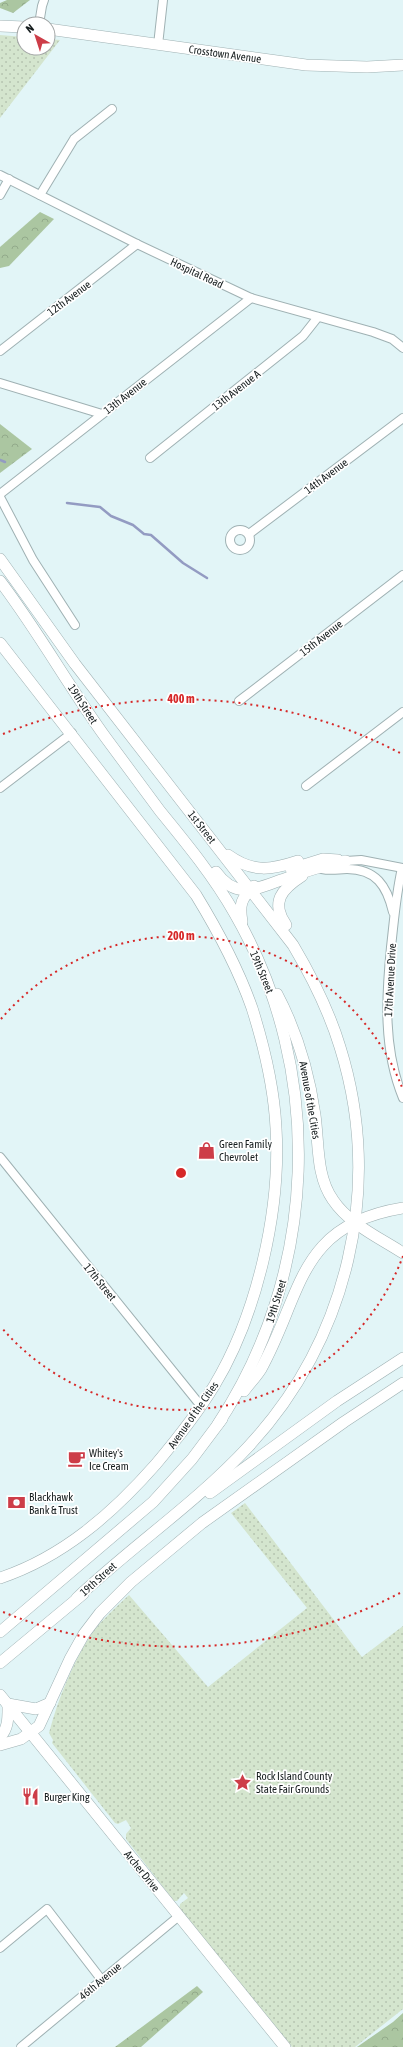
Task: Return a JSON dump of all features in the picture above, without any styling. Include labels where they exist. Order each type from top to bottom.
[{"type":"main road","points":[[0,26],[16,27]]},
{"type":"main road","name":"Crosstown Avenue","points":[[56,30],[306,65],[367,67],[403,65]]},
{"type":"main road","name":"1st Street","points":[[0,559],[75,664],[289,938],[321,995],[337,1037],[348,1077],[356,1120]]},
{"type":"main road","name":"19th Street","points":[[0,581],[24,613],[98,727],[208,872],[242,927],[255,953],[276,1007],[288,1049],[294,1080],[299,1152],[297,1196],[286,1267],[270,1321],[246,1375],[218,1424]]},
{"type":"main road","name":"19th Street","points":[[0,643],[72,733],[196,895],[222,938],[251,1007],[261,1041],[270,1077],[276,1128]]},
{"type":"main road","points":[[134,776],[183,829],[224,883],[236,889],[260,889],[289,877],[343,860]]},
{"type":"main road","points":[[221,850],[240,863],[264,868],[278,868],[323,853],[343,860]]},
{"type":"main road","points":[[242,927],[240,905],[251,889],[260,882],[311,862],[323,859],[343,860]]},
{"type":"main road","points":[[316,869],[292,883],[282,892],[279,910],[282,919],[298,941],[316,972],[333,1009],[347,1056],[348,1077]]},
{"type":"main road","name":"Avenue of the Cities","points":[[255,953],[284,1007],[303,1058],[314,1109],[320,1162],[325,1184],[336,1204],[355,1222],[403,1253]]},
{"type":"main road","name":"19th Street","points":[[77,1598],[214,1480],[249,1446],[273,1418],[320,1345],[336,1304],[344,1276],[355,1222],[359,1162],[356,1120]]},
{"type":"main road","name":"Avenue of the Cities","points":[[0,1578],[47,1558],[85,1533],[146,1476],[175,1441],[215,1384],[233,1349],[254,1296],[259,1276],[275,1190],[276,1128]]},
{"type":"main road","points":[[0,1632],[120,1531],[163,1492],[192,1459],[260,1370],[300,1280],[311,1259],[325,1242],[355,1222],[377,1213],[403,1208]]},
{"type":"main road","points":[[0,1663],[77,1598],[222,1484],[337,1401],[403,1358]]},
{"type":"main road","points":[[0,1745],[22,1739],[39,1726],[70,1658],[84,1634],[100,1613],[131,1582],[208,1520],[344,1422],[403,1383]]},
{"type":"main road","points":[[0,1624],[61,1573],[120,1531]]},
{"type":"main road","name":"Archer Drive","points":[[0,1695],[285,2047]]},
{"type":"main road","points":[[0,1737],[6,1730],[8,1704],[36,1709],[50,1703]]},
{"type":"street","points":[[40,16],[44,0]]},
{"type":"street","points":[[158,45],[164,0]]},
{"type":"street","points":[[40,195],[74,139],[112,108]]},
{"type":"street","name":"Hospital Road","points":[[0,175],[137,244],[251,298],[373,332],[392,339],[403,348]]},
{"type":"street","points":[[0,194],[9,180]]},
{"type":"street","name":"12th Avenue","points":[[0,350],[137,244]]},
{"type":"street","name":"13th Avenue","points":[[0,495],[251,298]]},
{"type":"street","name":"13th Avenue A","points":[[150,458],[303,336],[318,317]]},
{"type":"street","points":[[0,383],[102,414]]},
{"type":"street","name":"14th Avenue","points":[[249,534],[403,418]]},
{"type":"street","points":[[0,495],[33,560],[75,625]]},
{"type":"street","name":"15th Avenue","points":[[240,701],[403,575]]},
{"type":"street","points":[[306,786],[403,712]]},
{"type":"street","points":[[0,788],[72,733]]},
{"type":"street","name":"17th Avenue Drive","points":[[343,860],[361,860],[402,868],[394,916],[387,990],[388,1039],[396,1081],[403,1098]]},
{"type":"street","points":[[316,869],[365,871],[370,874],[381,883],[385,889],[391,901],[394,916]]},
{"type":"street","name":"17th Street","points":[[0,1157],[201,1406]]},
{"type":"street","points":[[0,1948],[47,1909],[101,1979]]},
{"type":"street","name":"46th Avenue","points":[[21,2047],[101,1979],[179,1916]]},
{"type":"green space","points":[[7,0],[30,0],[13,13],[0,8],[0,3]]},
{"type":"green space","points":[[0,35],[16,36],[16,56],[48,56],[0,118]]},
{"type":"green space","points":[[56,40],[60,40],[56,45]]},
{"type":"green space","points":[[40,212],[54,219],[9,266],[0,268],[0,247]]},
{"type":"green space","points":[[0,424],[32,449],[0,473]]},
{"type":"green space","name":"Rock Island County State Fair Grounds","points":[[245,1503],[362,1657],[403,1626],[403,2009],[355,2047],[292,2047],[179,1909],[180,1904],[188,1898],[184,1893],[177,1901],[174,1901],[126,1839],[126,1834],[131,1828],[126,1820],[118,1824],[115,1823],[52,1743],[53,1740],[49,1733],[67,1681],[85,1644],[92,1633],[129,1595],[208,1687],[307,1608],[231,1513]]},
{"type":"green space","points":[[197,1986],[203,1992],[141,2047],[115,2047]]},
{"type":"green space","points":[[403,2013],[403,2047],[357,2047],[393,2022]]},
{"type":"waterway","points":[[0,460],[5,462]]},
{"type":"waterway","points":[[67,503],[100,507],[111,516],[133,525],[144,534],[151,535],[183,563],[207,578]]},
{"type":"place","name":"Green Family Chevrolet","points":[[206,1150]]},
{"type":"place","name":"Whitey's Ice Cream","points":[[76,1459]]},
{"type":"place","name":"Blackhawk Bank & Trust","points":[[16,1503]]},
{"type":"place","name":"Rock Island County State Fair Grounds","points":[[243,1782]]},
{"type":"place","name":"Burger King","points":[[31,1797]]}]
